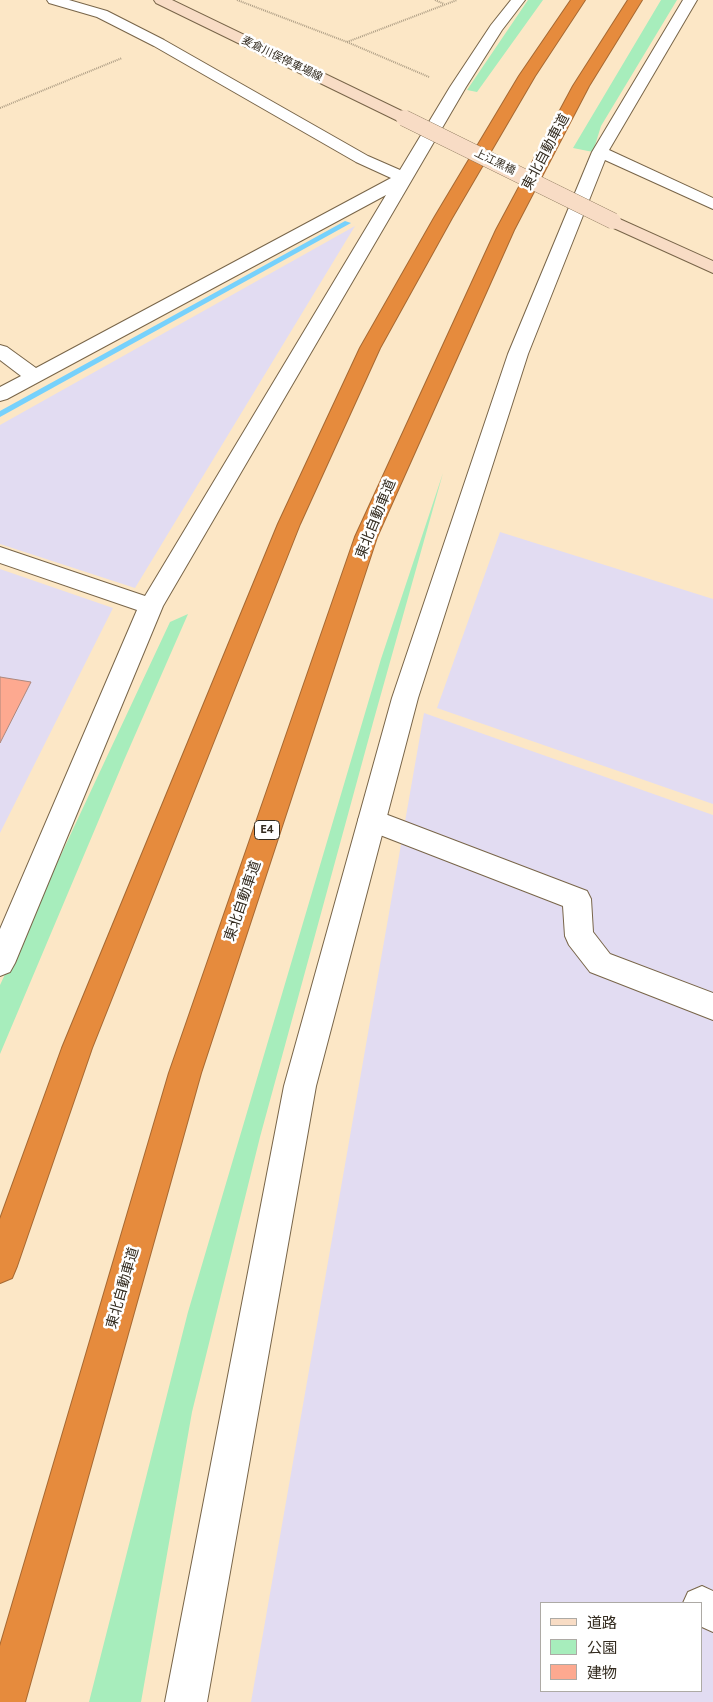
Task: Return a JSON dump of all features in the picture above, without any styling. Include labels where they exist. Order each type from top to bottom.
[{"type":"highway","points":[[0,1266],[77,1048],[293,515],[370,348],[443,218],[527,76],[578,0]]},
{"type":"highway","name":"東北自動車道","points":[[4,1702],[185,1073],[366,537],[505,230],[581,86],[635,0]]},
{"type":"main road","name":"麦倉川俣停車場線","points":[[161,0],[404,118]]},
{"type":"main road","name":"上江黒橋","points":[[404,118],[713,268]]},
{"type":"street","points":[[54,0],[102,14],[159,43],[362,159],[404,178]]},
{"type":"street","points":[[0,962],[151,606],[458,87],[496,28],[518,0]]},
{"type":"street","points":[[186,1702],[300,1086],[405,698],[518,354],[600,152],[690,0]]},
{"type":"street","points":[[600,152],[713,204]]},
{"type":"street","points":[[0,395],[404,178]]},
{"type":"street","points":[[0,351],[34,376]]},
{"type":"street","points":[[0,555],[151,606]]},
{"type":"street","points":[[372,820],[577,899],[579,936],[600,963],[713,1007]]},
{"type":"path","points":[[237,0],[346,42],[428,77],[458,87]]},
{"type":"path","points":[[435,0],[445,4]]},
{"type":"path","points":[[346,42],[457,0]]},
{"type":"path","points":[[0,108],[159,43]]},
{"type":"shaded area","points":[[355,226],[135,588],[0,544],[0,425]]},
{"type":"shaded area","points":[[500,532],[713,599],[713,804],[437,708]]},
{"type":"shaded area","points":[[0,569],[113,608],[0,833]]},
{"type":"shaded area","points":[[424,713],[713,815],[713,1702],[251,1702]]},
{"type":"green space","points":[[528,0],[543,0],[477,92],[467,90]]},
{"type":"green space","points":[[661,0],[677,0],[601,126],[593,152],[573,148]]},
{"type":"green space","points":[[443,473],[260,1137],[192,1412],[141,1702],[89,1702],[188,1312],[381,659]]},
{"type":"green space","points":[[188,614],[0,1054],[0,985],[170,622]]},
{"type":"water","points":[[345,221],[351,223],[0,417],[0,411]]},
{"type":"building","points":[[0,677],[31,682],[0,743]]}]
